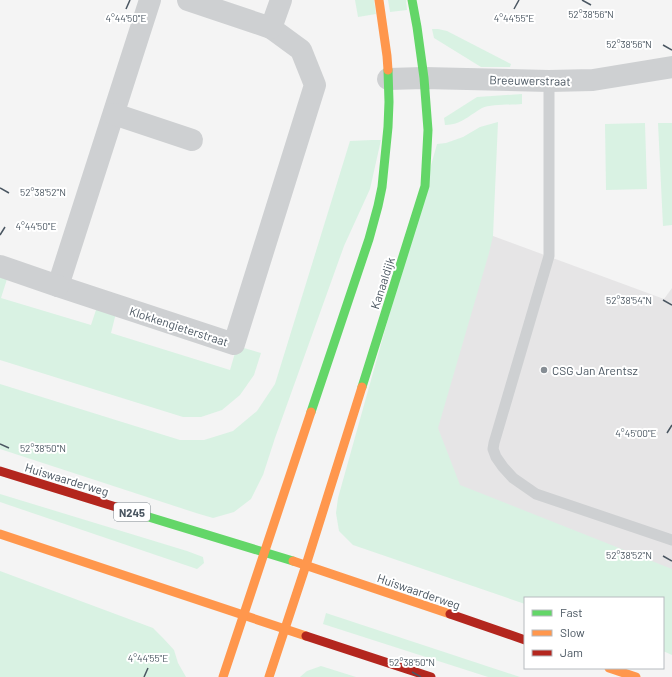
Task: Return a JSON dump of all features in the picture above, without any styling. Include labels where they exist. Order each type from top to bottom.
[{"type":"main road","points":[[223,677],[369,239],[378,206],[382,187],[388,127],[387,56],[379,0]]},
{"type":"main road","name":"Kanaaldijk","points":[[306,565],[425,186],[428,130],[424,78],[412,0]]},
{"type":"main road","name":"Huiswaarderweg","points":[[0,471],[306,565],[524,640]]},
{"type":"main road","points":[[0,534],[243,616],[431,677]]},
{"type":"main road","points":[[269,677],[306,565]]},
{"type":"main road","points":[[612,669],[636,677]]},
{"type":"street","points":[[58,286],[150,0]]},
{"type":"street","name":"Klokkengieterstraat","points":[[0,266],[234,344],[315,86],[301,50],[272,28],[188,0]]},
{"type":"street","points":[[272,28],[281,0]]},
{"type":"street","name":"Breeuwerstraat","points":[[388,79],[424,78],[549,81],[593,80],[672,67]]},
{"type":"street","points":[[114,114],[192,140]]},
{"type":"lane","points":[[549,81],[549,256],[493,449],[502,467],[513,478],[536,494],[672,540]]},
{"type":"shaded area","name":"CSG Jan Arentsz","points":[[459,230],[493,236],[664,299],[672,288],[672,620],[664,597],[661,597],[399,457]]},
{"type":"green space","points":[[355,0],[374,0],[376,14],[358,17]]},
{"type":"green space","points":[[388,0],[406,0],[407,10],[390,12]]},
{"type":"green space","points":[[432,29],[447,31],[511,64],[510,67],[481,67],[434,38]]},
{"type":"green space","points":[[522,94],[522,104],[486,107],[459,122],[445,125],[444,118],[477,97]]},
{"type":"green space","points":[[498,122],[493,236],[438,428],[460,485],[672,569],[672,655],[664,651],[664,597],[524,597],[524,604],[353,545],[339,531],[336,513],[338,498],[437,144],[446,143],[463,137],[480,127]]},
{"type":"green space","points":[[645,123],[647,189],[606,190],[605,124]]},
{"type":"green space","points":[[658,123],[672,123],[672,225],[663,226]]},
{"type":"green space","points":[[381,140],[370,189],[344,246],[263,475],[251,499],[234,512],[213,518],[0,449],[0,384],[180,440],[204,440],[233,431],[257,411],[275,384],[350,141]]},
{"type":"green space","points":[[0,277],[7,279],[1,298],[91,325],[97,307],[116,313],[111,333],[230,370],[237,346],[261,353],[254,375],[240,395],[222,410],[201,417],[183,417],[0,360]]},
{"type":"green space","points":[[0,494],[187,551],[203,557],[204,563],[197,569],[0,502]]},
{"type":"green space","points":[[0,571],[153,628],[174,650],[178,663],[186,677],[0,677]]},
{"type":"green space","points":[[326,613],[520,677],[488,677],[323,624]]},
{"type":"green space","points":[[321,666],[356,677],[300,677],[307,671]]},
{"type":"traffic: fast","points":[[362,387],[425,186],[428,130],[424,78],[412,0]]},
{"type":"traffic: fast","points":[[311,412],[369,239],[378,206],[382,187],[388,127],[388,70]]},
{"type":"traffic: fast","points":[[116,507],[293,561]]},
{"type":"traffic: slow","points":[[379,0],[388,70]]},
{"type":"traffic: slow","points":[[269,677],[362,387]]},
{"type":"traffic: slow","points":[[223,677],[311,412]]},
{"type":"traffic: slow","points":[[0,534],[306,636]]},
{"type":"traffic: slow","points":[[293,561],[450,614]]},
{"type":"traffic: slow","points":[[612,669],[636,677]]},
{"type":"traffic: jam","points":[[0,471],[116,507]]},
{"type":"traffic: jam","points":[[450,614],[524,640]]},
{"type":"traffic: jam","points":[[306,636],[431,677]]},
{"type":"place","name":"CSG Jan Arentsz","points":[[544,370]]}]
